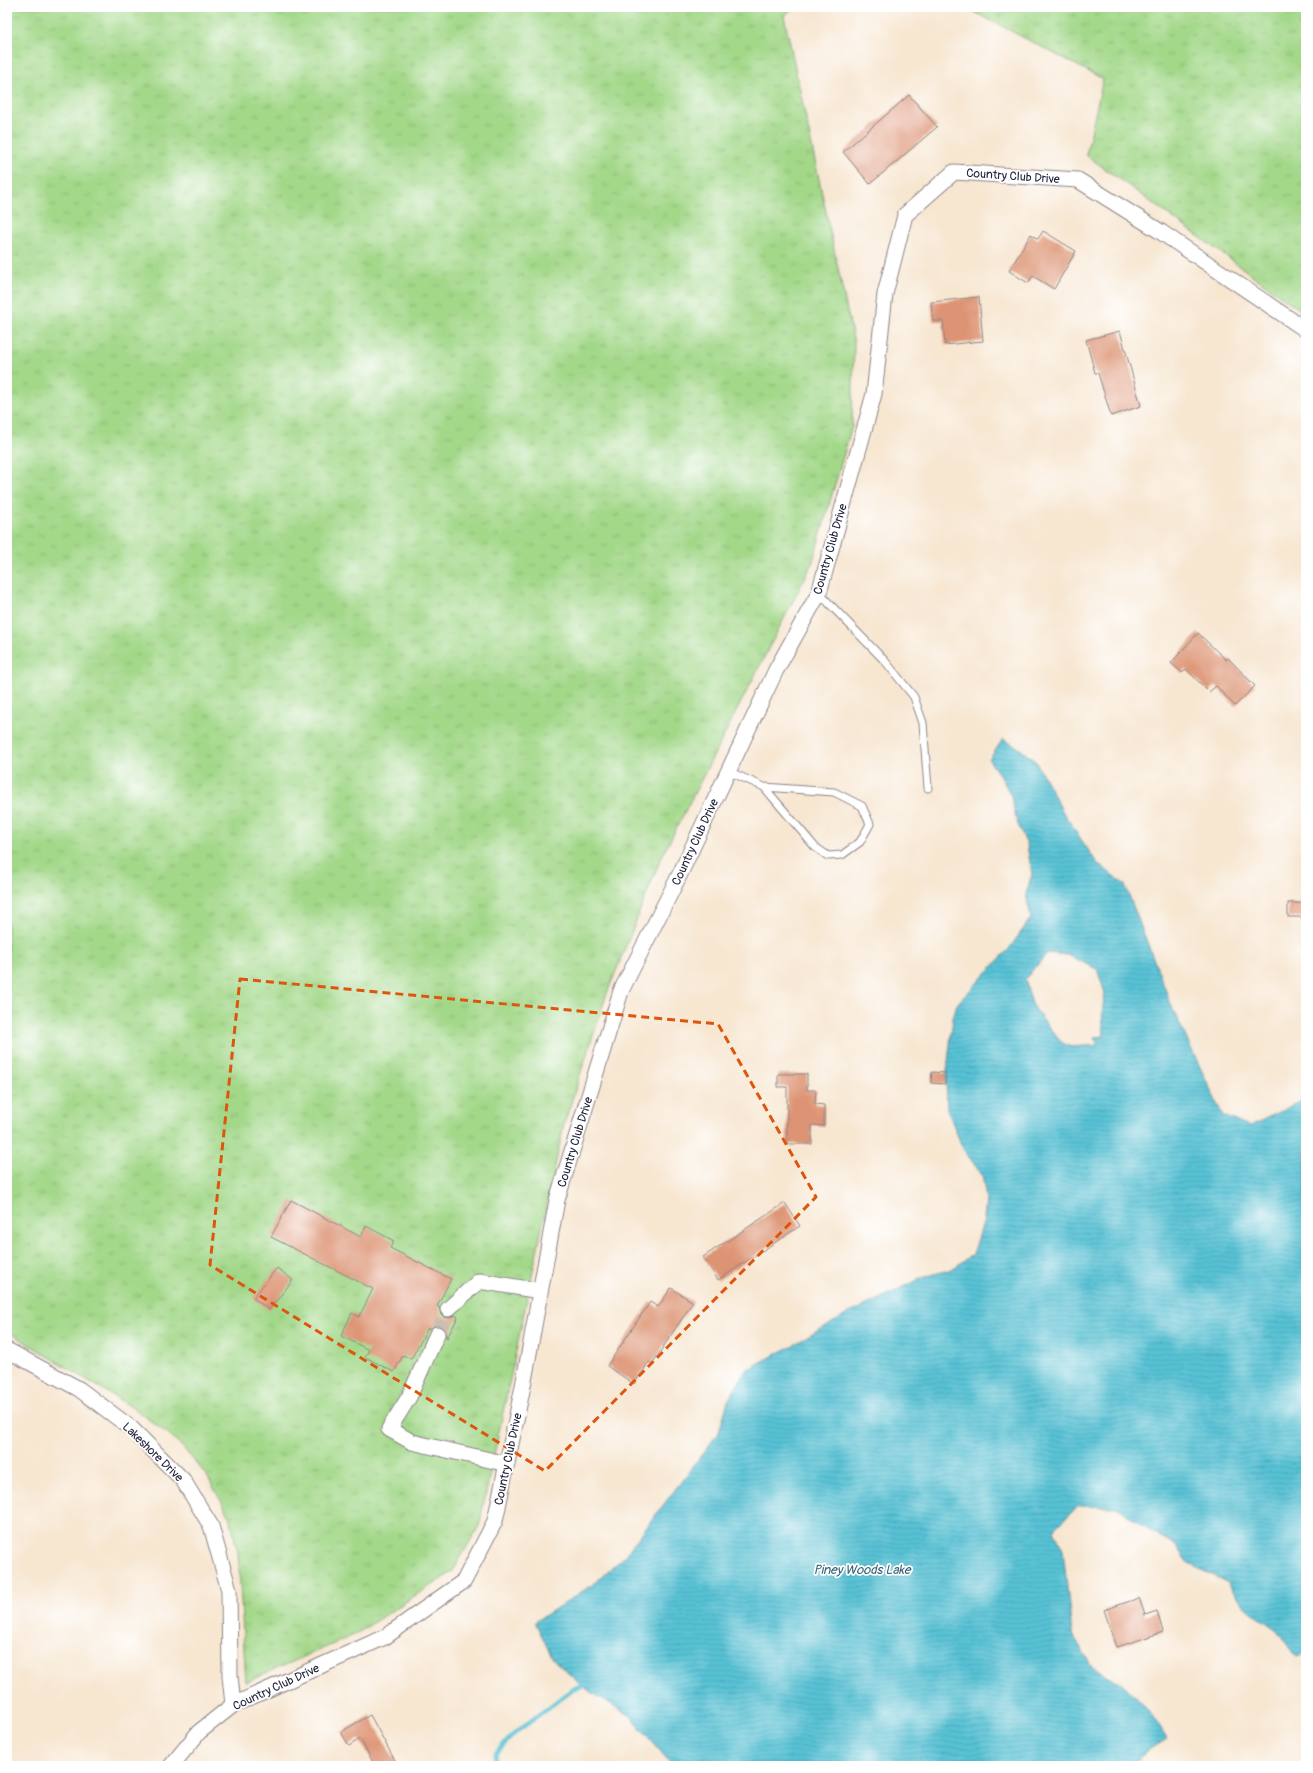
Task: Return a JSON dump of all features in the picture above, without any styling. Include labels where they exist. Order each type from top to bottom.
[{"type":"street","name":"Country Club Drive","points":[[171,1766],[200,1732],[233,1704],[385,1637],[464,1582],[495,1521],[523,1386],[558,1200],[621,991],[678,878],[776,670],[819,593],[874,394],[885,294],[905,215],[954,172],[1078,180],[1161,232],[1306,330]]},
{"type":"street","points":[[448,1309],[480,1281],[540,1291]]},
{"type":"street","points":[[437,1334],[409,1397],[389,1429],[412,1442],[507,1464]]},
{"type":"street","name":"Lakeshore Drive","points":[[7,1350],[79,1389],[131,1428],[183,1480],[211,1526],[229,1590],[230,1676],[233,1704]]},
{"type":"lane","points":[[819,593],[885,661],[914,697],[923,723],[928,788]]},
{"type":"lane","points":[[728,771],[764,787],[834,792],[862,806],[870,824],[860,842],[842,855],[828,856],[815,847],[764,787]]},
{"type":"highlighted area","points":[[240,979],[718,1024],[816,1197],[545,1471],[210,1265]]},
{"type":"green space","points":[[7,7],[794,7],[784,16],[854,343],[852,426],[812,564],[661,858],[606,996],[564,1124],[479,1526],[452,1572],[354,1635],[246,1682],[238,1552],[229,1515],[207,1476],[179,1443],[138,1411],[7,1331]]},
{"type":"green space","points":[[965,7],[1306,7],[1306,314],[1086,155],[1103,79]]},
{"type":"water","name":"Piney Woods Lake","points":[[1003,739],[1019,748],[1036,762],[1064,814],[1097,863],[1125,885],[1174,1012],[1223,1116],[1250,1126],[1306,1099],[1306,1651],[1301,1655],[1295,1656],[1277,1630],[1242,1605],[1228,1582],[1187,1562],[1175,1545],[1147,1529],[1117,1507],[1078,1506],[1054,1530],[1063,1550],[1072,1633],[1092,1667],[1124,1685],[1148,1710],[1167,1739],[1141,1755],[1131,1766],[673,1766],[630,1716],[582,1686],[553,1659],[535,1622],[592,1585],[622,1559],[719,1432],[728,1401],[746,1370],[792,1346],[840,1318],[924,1277],[952,1269],[973,1254],[984,1220],[986,1198],[982,1175],[963,1149],[947,1109],[946,1079],[953,1017],[957,1004],[1009,949],[1031,918],[1026,894],[1032,874],[1027,845],[1017,822],[1011,796],[1003,780],[989,760]],"holes":[[[1048,953],[1067,955],[1097,969],[1105,993],[1102,1012],[1104,1036],[1094,1037],[1098,1045],[1071,1047],[1061,1042],[1032,1004],[1025,979]]]},
{"type":"building","points":[[909,95],[937,127],[870,184],[843,152]]},
{"type":"building","points":[[1043,231],[1076,251],[1054,289],[1033,276],[1028,283],[1009,271],[1031,234],[1038,239]]},
{"type":"building","points":[[979,297],[983,341],[945,345],[943,321],[933,321],[931,302]]},
{"type":"building","points":[[1120,331],[1141,406],[1111,416],[1098,373],[1095,373],[1086,340]]},
{"type":"building","points":[[1198,633],[1226,660],[1228,658],[1255,686],[1235,706],[1216,686],[1209,692],[1186,669],[1182,673],[1171,663]]},
{"type":"building","points":[[1288,903],[1306,903],[1306,917],[1288,917]]},
{"type":"building","points":[[932,1072],[946,1073],[945,1084],[931,1083]]},
{"type":"building","points":[[778,1074],[807,1074],[807,1090],[816,1090],[815,1104],[824,1105],[824,1126],[812,1125],[812,1144],[787,1144],[787,1087],[778,1087]]},
{"type":"building","points":[[291,1200],[361,1237],[366,1226],[394,1241],[390,1248],[451,1279],[437,1306],[439,1307],[441,1315],[450,1318],[455,1315],[458,1317],[447,1338],[444,1329],[441,1326],[436,1325],[430,1329],[428,1328],[411,1359],[403,1355],[394,1372],[365,1357],[369,1350],[341,1336],[352,1313],[359,1317],[373,1289],[271,1237]]},
{"type":"building","points":[[785,1203],[800,1226],[718,1280],[703,1257]]},
{"type":"building","points":[[277,1268],[293,1280],[269,1310],[253,1298]]},
{"type":"building","points":[[671,1288],[693,1302],[652,1364],[649,1362],[634,1384],[607,1366],[650,1302],[658,1307]]},
{"type":"building","points":[[1139,1598],[1145,1615],[1157,1611],[1163,1632],[1117,1647],[1104,1610]]},
{"type":"building","points":[[370,1715],[398,1766],[375,1766],[360,1739],[349,1746],[341,1732]]},
{"type":"waterway","points":[[494,1766],[496,1753],[516,1732],[574,1688],[582,1686]]},
{"type":"tunnel","points":[[437,1334],[448,1309]]}]
